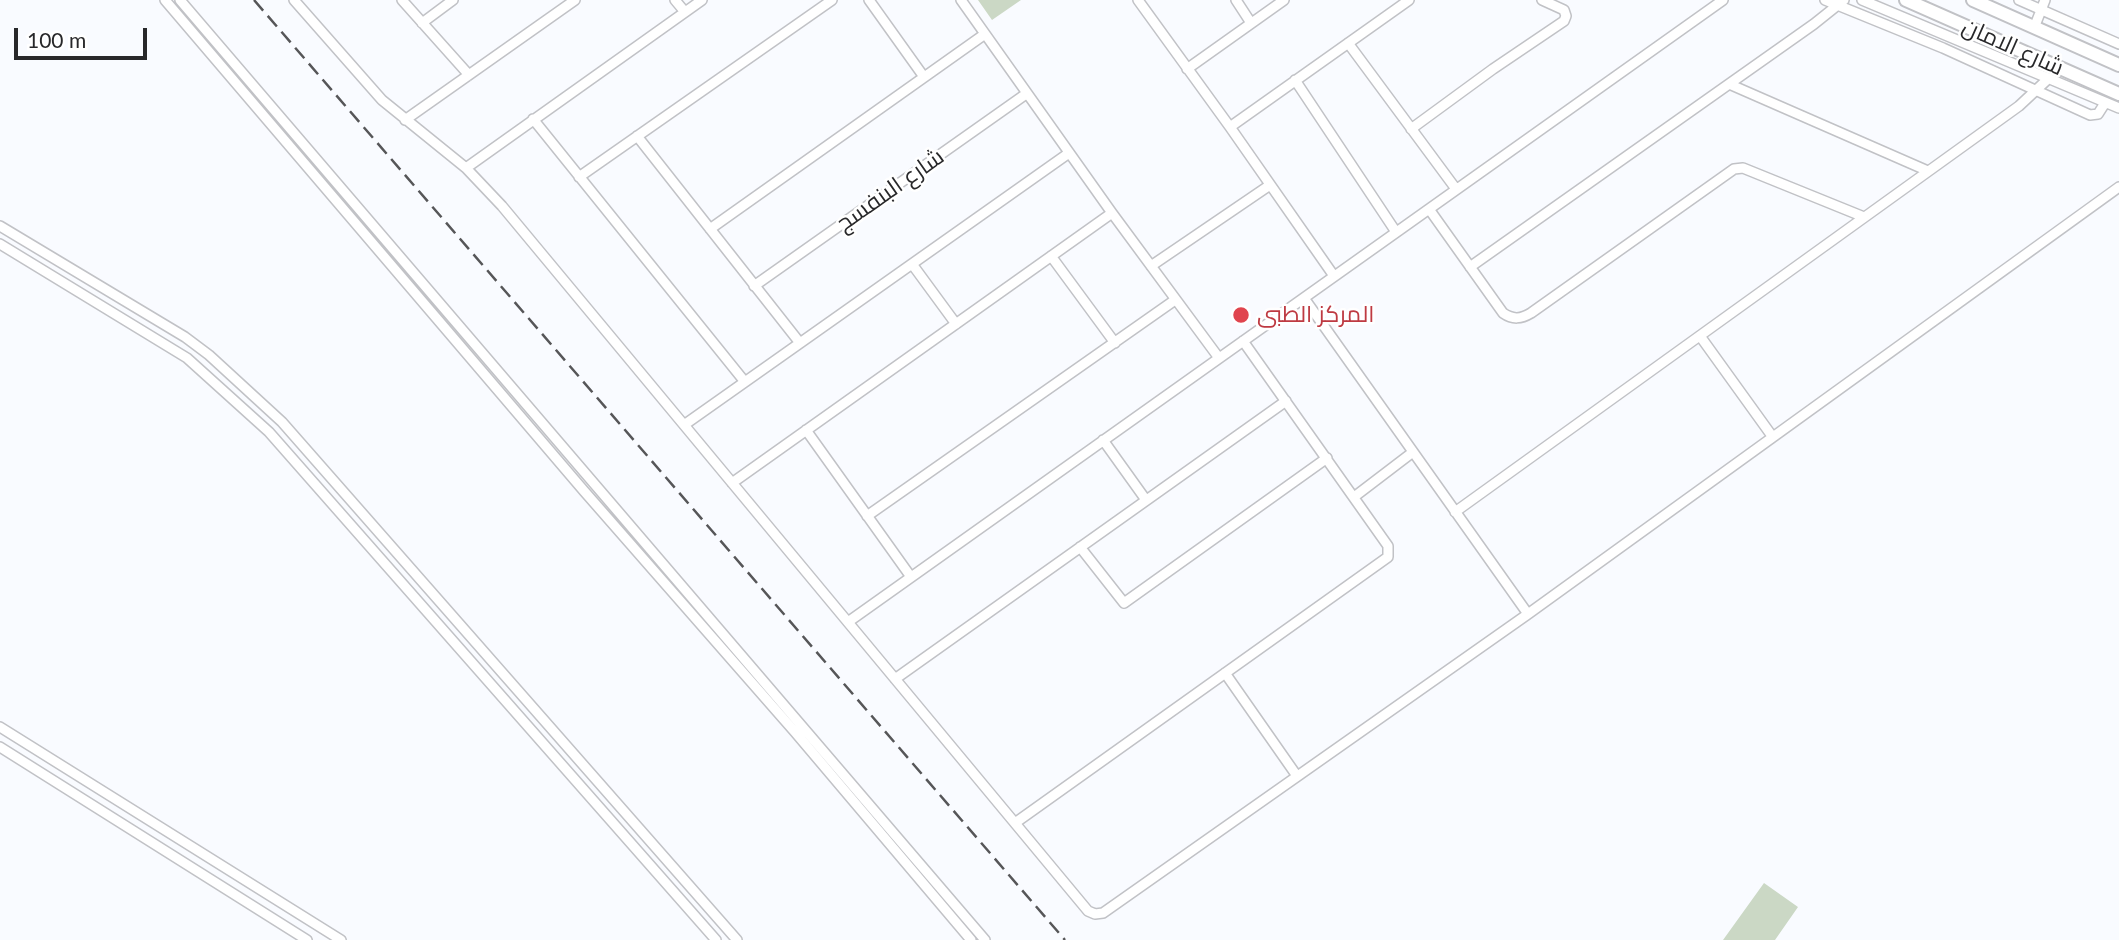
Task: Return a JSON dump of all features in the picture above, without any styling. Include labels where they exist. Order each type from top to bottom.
[{"type":"street","points":[[165,0],[601,512],[794,732],[971,940]]},
{"type":"street","points":[[180,0],[985,940]]},
{"type":"street","points":[[293,0],[382,100],[466,168],[502,206],[1088,911],[1099,914],[1528,614],[2119,187]]},
{"type":"street","points":[[402,0],[469,75]]},
{"type":"street","points":[[422,23],[453,0]]},
{"type":"street","points":[[405,120],[575,0]]},
{"type":"street","points":[[675,0],[685,12]]},
{"type":"street","points":[[466,168],[702,0]]},
{"type":"street","points":[[579,177],[832,0]]},
{"type":"street","points":[[869,0],[923,78]]},
{"type":"street","points":[[961,0],[1026,94],[1219,358]]},
{"type":"street","points":[[1138,0],[1334,276]]},
{"type":"street","points":[[1236,0],[1251,23]]},
{"type":"street","points":[[1187,69],[1284,0]]},
{"type":"street","points":[[1230,127],[1409,0]]},
{"type":"street","points":[[1411,130],[1493,69],[1564,21],[1564,10],[1542,0]]},
{"type":"street","points":[[848,622],[1723,0]]},
{"type":"street","points":[[1825,0],[1841,2],[2092,116],[2098,114],[2105,103]]},
{"type":"street","points":[[1862,0],[2049,78],[2081,85],[2105,103],[2119,108]]},
{"type":"street","name":"شارع الامان","points":[[1906,0],[2081,85],[2119,94]]},
{"type":"street","name":"شارع الامان","points":[[1973,0],[2119,65]]},
{"type":"street","points":[[2020,0],[2043,4],[2119,44]]},
{"type":"street","points":[[1470,267],[1841,2]]},
{"type":"street","points":[[2035,28],[2043,4]]},
{"type":"street","points":[[710,229],[985,34]]},
{"type":"street","points":[[1348,43],[1457,189]]},
{"type":"street","points":[[1455,512],[2019,106],[2049,78]]},
{"type":"street","points":[[1296,80],[1396,232]]},
{"type":"street","points":[[1729,84],[1928,171]]},
{"type":"street","name":"شارع البنفسج","points":[[754,286],[1026,94]]},
{"type":"street","points":[[533,120],[745,382]]},
{"type":"street","points":[[637,136],[800,344]]},
{"type":"street","points":[[684,425],[1069,153]]},
{"type":"street","points":[[1429,209],[1503,313],[1512,318],[1524,317],[1734,169],[1738,168],[1864,217]]},
{"type":"street","points":[[1151,266],[1270,185]]},
{"type":"street","points":[[732,483],[1112,213]]},
{"type":"street","points":[[0,226],[185,337],[209,355],[290,431],[737,940]]},
{"type":"street","points":[[0,244],[187,358],[290,453],[716,940]]},
{"type":"street","points":[[1051,256],[1115,343]]},
{"type":"street","points":[[912,264],[956,324]]},
{"type":"street","points":[[1304,298],[1528,614]]},
{"type":"street","points":[[867,516],[1175,300]]},
{"type":"street","points":[[1700,336],[1772,436]]},
{"type":"street","points":[[1015,823],[1388,557],[1388,546],[1243,341]]},
{"type":"street","points":[[895,679],[1286,401]]},
{"type":"street","points":[[253,418],[264,407]]},
{"type":"street","points":[[806,430],[911,577]]},
{"type":"street","points":[[1103,440],[1146,500]]},
{"type":"street","points":[[1354,497],[1413,452]]},
{"type":"street","points":[[1080,547],[1124,603],[1327,458]]},
{"type":"street","points":[[1225,673],[1297,776]]},
{"type":"street","points":[[0,727],[341,940]]},
{"type":"street","points":[[0,747],[307,940]]},
{"type":"street","points":[[703,924],[715,914]]},
{"type":"green space","points":[[978,0],[1021,0],[992,20]]},
{"type":"green space","points":[[1764,883],[1798,907],[1775,940],[1723,940]]},
{"type":"railway","points":[[254,0],[1065,940]]},
{"type":"place","name":"المركز الطبى","points":[[1241,315]]}]
